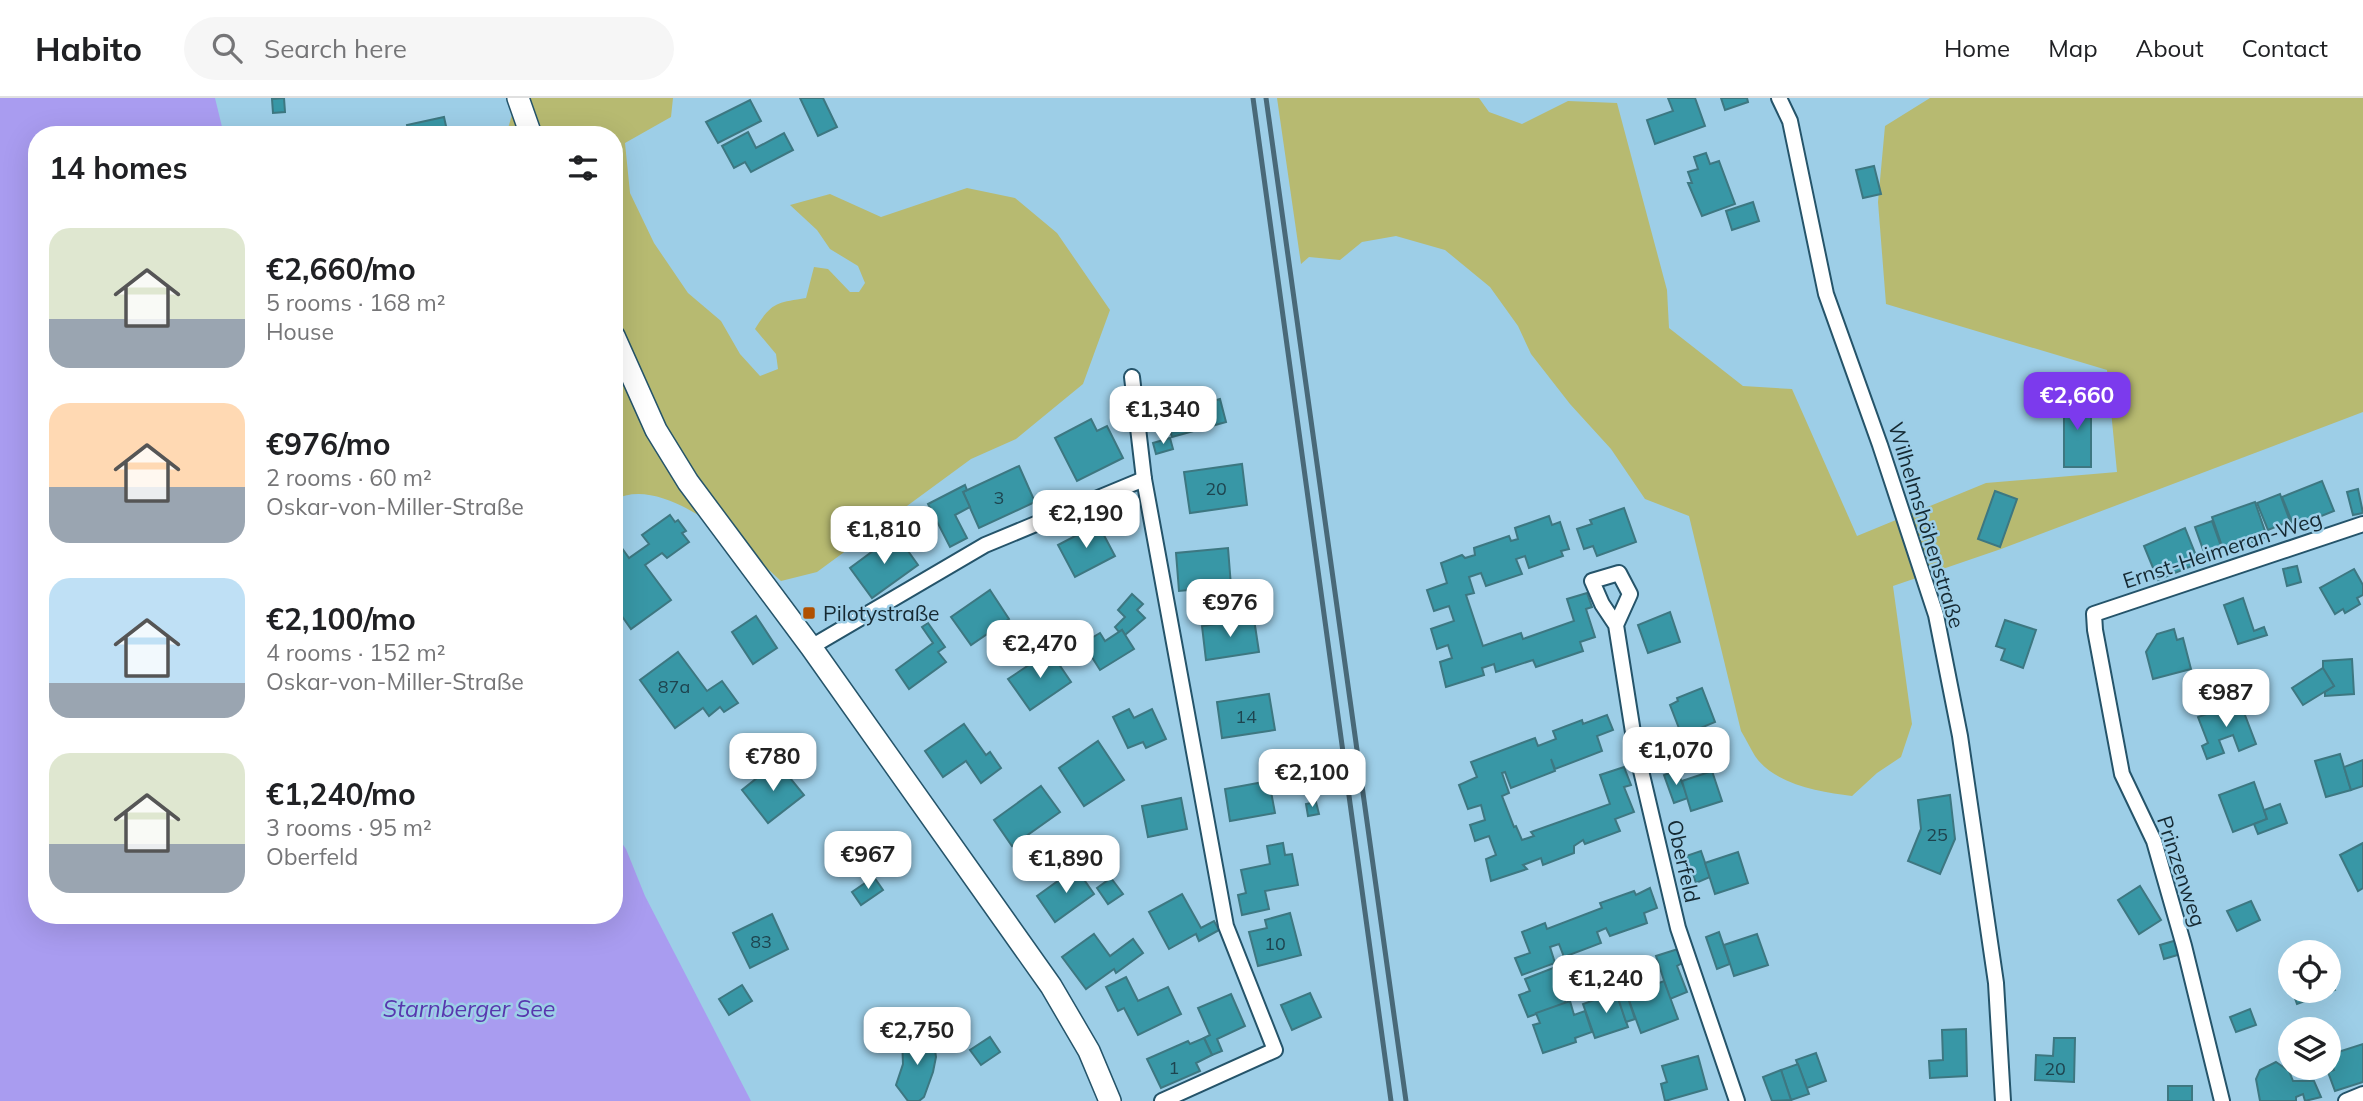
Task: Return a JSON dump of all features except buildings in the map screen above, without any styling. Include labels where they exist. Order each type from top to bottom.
[{"type":"main road","points":[[518,98],[528,126]]},
{"type":"main road","points":[[623,356],[656,430],[688,482],[811,647],[1051,986],[1089,1051],[1111,1101]]},
{"type":"street","name":"Wilhelmshöhenstraße","points":[[1779,98],[1790,121],[1826,294],[1880,445],[1936,615],[1966,772],[1996,983],[2003,1101]]},
{"type":"street","points":[[1132,377],[1144,479],[1226,926],[1275,1050],[1162,1101]]},
{"type":"street","points":[[811,647],[985,545],[1144,479]]},
{"type":"street","name":"Ernst-Heimeran-Weg","points":[[2094,614],[2363,524]]},
{"type":"street","name":"Prinzenweg","points":[[2094,614],[2122,774],[2154,841],[2184,946],[2222,1101]]},
{"type":"street","name":"Oberfeld","points":[[1616,625],[1635,745],[1678,928],[1737,1101]]},
{"type":"street","points":[[2346,1101],[2363,1094]]},
{"type":"green space","points":[[517,98],[673,98],[671,117],[625,143],[630,193],[654,243],[688,293],[721,321],[740,354],[760,376],[778,369],[776,354],[755,329],[766,313],[776,305],[806,298],[814,267],[828,269],[850,292],[859,292],[865,283],[858,266],[830,249],[817,230],[790,205],[830,194],[881,217],[967,188],[1015,198],[1057,233],[1110,310],[1083,384],[1016,439],[971,459],[817,572],[781,581],[726,534],[680,505],[656,496],[634,494],[623,497],[623,126],[509,126]]},
{"type":"green space","points":[[1277,98],[1479,98],[1489,112],[1522,124],[1568,101],[1617,103],[1667,290],[1669,328],[1743,386],[1792,389],[1857,536],[1986,483],[2117,472],[2107,370],[1886,304],[1878,202],[1885,126],[1930,98],[2363,98],[2363,412],[2001,549],[1893,586],[1912,724],[1901,757],[1877,773],[1852,796],[1799,785],[1774,774],[1764,766],[1741,731],[1689,516],[1645,499],[1611,449],[1570,404],[1531,354],[1518,326],[1490,287],[1445,250],[1396,236],[1362,242],[1340,260],[1309,257],[1301,264]]},
{"type":"water","name":"Starnberger See","points":[[0,98],[215,98],[222,126],[28,126],[28,924],[623,924],[623,845],[645,896],[751,1101],[0,1101]]},
{"type":"railway","points":[[1253,98],[1391,1101]]},
{"type":"railway","points":[[1266,98],[1406,1101]]},
{"type":"place","name":"Pilotystraße","points":[[809,613]]}]
